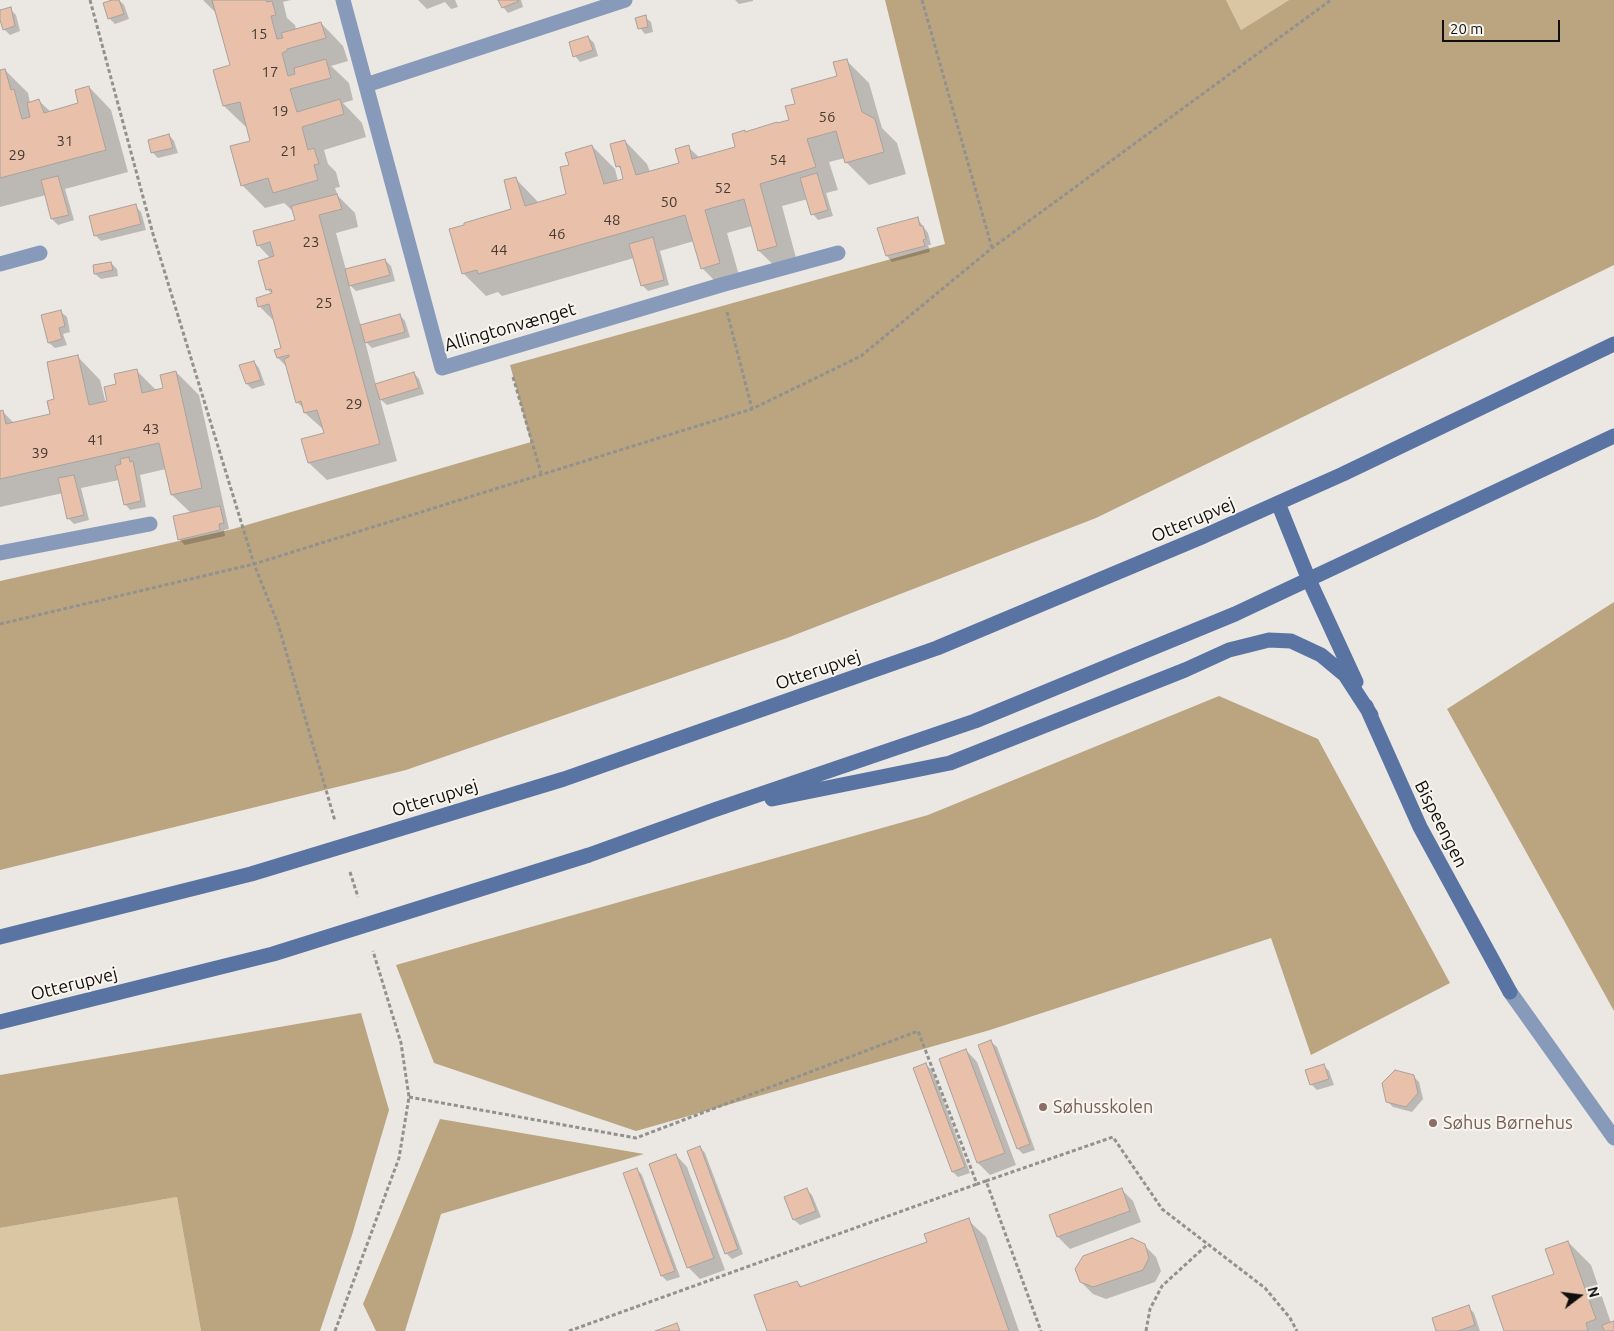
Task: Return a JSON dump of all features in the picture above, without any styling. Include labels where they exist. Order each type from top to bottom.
[{"type":"main road","name":"Otterupvej","points":[[0,937],[251,874],[564,779],[937,648],[1204,536],[1343,474],[1614,344]]},
{"type":"main road","name":"Otterupvej","points":[[0,1022],[273,954],[589,855],[714,810],[975,721],[1235,614],[1614,436]]},
{"type":"main road","name":"Bispeengen","points":[[1278,503],[1309,580],[1420,827],[1510,992]]},
{"type":"main road","points":[[714,810],[950,763],[1185,670],[1229,650],[1268,640],[1291,641],[1321,655],[1345,675],[1371,715]]},
{"type":"street","name":"Allingtonvænget","points":[[343,0],[442,368],[721,285],[838,253]]},
{"type":"street","points":[[366,85],[625,0]]},
{"type":"street","points":[[0,264],[40,253]]},
{"type":"street","points":[[0,553],[150,524]]},
{"type":"street","name":"Bispeengen","points":[[1510,992],[1614,1138]]},
{"type":"path","points":[[90,0],[153,234],[254,564],[278,624],[337,829]]},
{"type":"path","points":[[922,0],[992,248]]},
{"type":"path","points":[[0,624],[254,564],[541,473],[752,409],[862,356],[992,248],[1331,0]]},
{"type":"path","points":[[721,285],[752,409]]},
{"type":"path","points":[[505,350],[541,473]]},
{"type":"path","points":[[348,866],[359,904]]},
{"type":"path","points":[[335,1331],[400,1158],[409,1096],[400,1044],[373,950]]},
{"type":"path","points":[[409,1096],[636,1138],[918,1031],[977,1184]]},
{"type":"path","points":[[569,1331],[1113,1137],[1162,1209],[1265,1288],[1290,1318],[1297,1331]]},
{"type":"path","points":[[986,1181],[1040,1331]]},
{"type":"path","points":[[1146,1331],[1150,1309],[1162,1286],[1208,1244]]},
{"type":"shaded area","points":[[885,0],[1226,0],[1241,30],[1289,0],[1614,0],[1614,265],[1096,518],[787,638],[406,770],[0,870],[0,581],[233,529],[531,442],[510,365],[945,244]]},
{"type":"shaded area","points":[[1226,0],[1289,0],[1241,30]]},
{"type":"shaded area","points":[[1614,602],[1614,1011],[1447,709]]},
{"type":"shaded area","points":[[1219,696],[1318,739],[1450,983],[1311,1055],[1271,938],[990,1030],[636,1131],[434,1063],[396,965],[928,815]]},
{"type":"shaded area","points":[[361,1013],[389,1110],[352,1235],[320,1331],[201,1331],[177,1197],[0,1228],[0,1075]]},
{"type":"shaded area","points":[[440,1119],[644,1154],[441,1214],[405,1331],[376,1331],[363,1304]]},
{"type":"shaded area","points":[[177,1197],[201,1331],[0,1331],[0,1228]]},
{"type":"building","points":[[119,0],[124,14],[108,19],[103,3]]},
{"type":"building","points":[[212,0],[272,1],[276,15],[271,16],[277,39],[283,38],[281,33],[321,22],[326,38],[287,49],[287,51],[282,53],[288,76],[295,74],[294,68],[326,59],[331,78],[290,89],[297,112],[340,99],[344,114],[302,127],[308,150],[314,148],[319,164],[314,165],[318,180],[273,193],[268,178],[241,186],[230,146],[250,141],[240,102],[223,106],[213,70],[230,65]]},
{"type":"building","points":[[498,0],[518,0],[519,1],[502,8]]},
{"type":"building","points":[[11,7],[15,26],[3,30],[0,10]]},
{"type":"building","points":[[646,15],[648,27],[638,29],[635,18]]},
{"type":"building","points":[[588,36],[593,50],[573,57],[569,42]]},
{"type":"building","points":[[847,59],[862,112],[875,119],[884,152],[845,163],[836,131],[807,139],[816,167],[760,184],[777,246],[758,251],[744,199],[705,210],[720,263],[701,269],[685,215],[478,274],[477,270],[462,274],[449,229],[511,209],[504,180],[516,177],[525,206],[566,194],[560,167],[569,165],[565,153],[592,145],[604,184],[623,179],[620,166],[616,167],[610,144],[625,140],[636,175],[679,163],[675,149],[689,145],[692,159],[735,147],[732,134],[789,120],[785,106],[795,104],[791,89],[837,76],[833,62]]},
{"type":"building","points":[[5,69],[11,90],[14,89],[22,119],[30,117],[27,103],[39,99],[44,113],[78,103],[75,90],[89,86],[106,150],[0,178],[0,70]]},
{"type":"building","points":[[169,134],[173,148],[151,153],[148,140]]},
{"type":"building","points":[[817,173],[828,210],[811,215],[800,178]]},
{"type":"building","points":[[58,176],[69,215],[51,219],[41,180]]},
{"type":"building","points":[[337,194],[342,209],[319,215],[380,444],[308,463],[301,439],[324,433],[317,410],[304,413],[301,401],[296,403],[284,359],[289,357],[289,355],[277,358],[274,350],[281,348],[269,304],[258,307],[256,298],[272,293],[271,289],[266,290],[258,261],[274,256],[270,242],[257,246],[253,231],[295,220],[291,206]]},
{"type":"building","points":[[136,204],[141,224],[94,236],[89,216]]},
{"type":"building","points":[[918,217],[920,226],[923,226],[926,239],[923,240],[925,246],[886,256],[877,228]]},
{"type":"building","points":[[653,237],[664,280],[641,286],[629,244]]},
{"type":"building","points":[[385,259],[390,275],[349,286],[345,269]]},
{"type":"building","points":[[111,262],[113,270],[94,274],[93,265]]},
{"type":"building","points":[[61,310],[65,326],[59,328],[62,339],[48,343],[41,315]]},
{"type":"building","points":[[400,314],[405,332],[365,343],[360,325]]},
{"type":"building","points":[[78,355],[89,405],[107,401],[104,387],[116,384],[114,374],[137,369],[142,393],[163,388],[160,375],[176,371],[202,488],[171,495],[159,443],[0,479],[0,411],[3,410],[6,424],[50,414],[47,401],[54,399],[47,362]]},
{"type":"building","points":[[254,361],[261,380],[246,384],[239,365]]},
{"type":"building","points":[[414,372],[419,388],[380,400],[375,384]]},
{"type":"building","points":[[129,457],[130,462],[133,461],[141,501],[124,505],[115,466],[121,464],[120,459]]},
{"type":"building","points":[[74,475],[84,515],[67,519],[58,478]]},
{"type":"building","points":[[220,506],[224,523],[219,524],[220,530],[178,540],[173,516]]},
{"type":"building","points":[[991,1040],[1030,1144],[1017,1149],[978,1045]]},
{"type":"building","points":[[966,1049],[1005,1153],[977,1163],[939,1059]]},
{"type":"building","points":[[926,1063],[965,1167],[952,1172],[913,1068]]},
{"type":"building","points":[[1324,1064],[1329,1079],[1310,1085],[1305,1070]]},
{"type":"building","points":[[1395,1070],[1414,1075],[1418,1093],[1406,1107],[1386,1102],[1382,1083]]},
{"type":"building","points":[[700,1146],[738,1249],[725,1254],[687,1151]]},
{"type":"building","points":[[676,1154],[714,1258],[687,1268],[649,1164]]},
{"type":"building","points":[[637,1168],[675,1271],[661,1276],[623,1173]]},
{"type":"building","points":[[807,1188],[816,1211],[793,1220],[784,1197]]},
{"type":"building","points":[[1122,1188],[1130,1211],[1057,1237],[1049,1215]]},
{"type":"building","points":[[969,1218],[1009,1331],[767,1331],[754,1295],[797,1281],[800,1287],[927,1242],[924,1234]]},
{"type":"building","points":[[1132,1238],[1145,1244],[1149,1258],[1143,1270],[1093,1287],[1080,1282],[1075,1269],[1083,1256]]},
{"type":"building","points":[[1568,1241],[1596,1319],[1586,1323],[1588,1331],[1504,1331],[1492,1296],[1554,1274],[1545,1249]]},
{"type":"building","points":[[1469,1305],[1475,1325],[1458,1331],[1436,1331],[1432,1318]]},
{"type":"building","points":[[1614,1321],[1614,1331],[1604,1331],[1602,1325]]},
{"type":"building","points":[[677,1323],[680,1331],[655,1331]]},
{"type":"place","name":"Søhusskolen","points":[[1043,1107]]},
{"type":"place","name":"Søhus Børnehus","points":[[1433,1123]]}]
